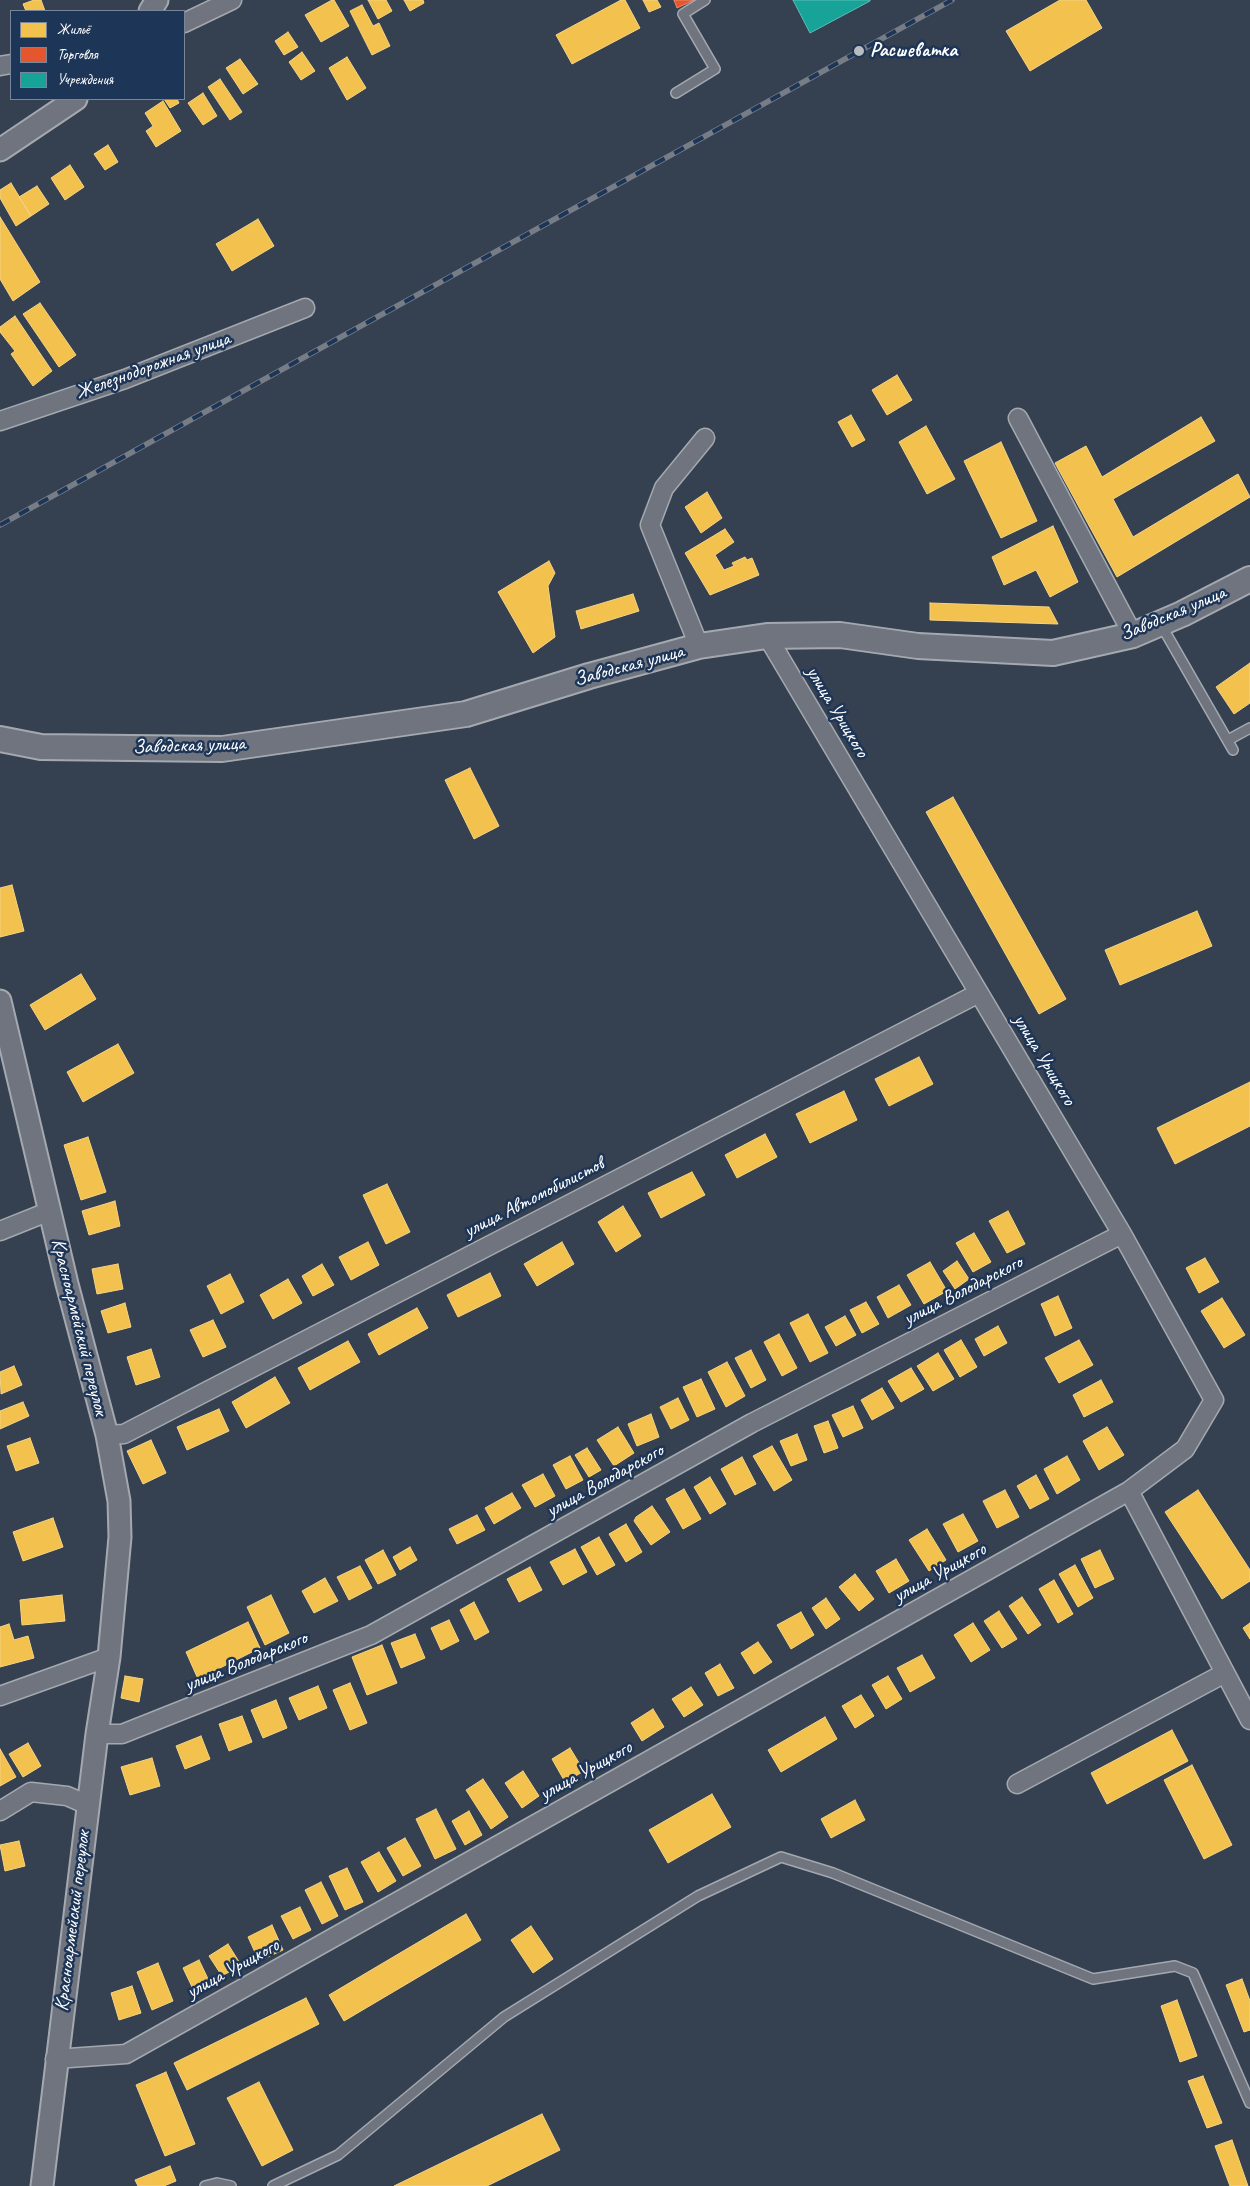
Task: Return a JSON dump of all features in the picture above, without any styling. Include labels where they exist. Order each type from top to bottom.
[{"type":"main road","name":"Заводская улица","points":[[0,738],[41,747],[222,749],[466,714],[589,676],[700,646],[767,636],[840,635],[918,646],[1053,653],[1133,635],[1250,579]]},
{"type":"street","points":[[185,23],[232,0]]},
{"type":"street","points":[[0,150],[75,100]]},
{"type":"street","name":"Железнодорожная улица","points":[[0,421],[125,379],[305,308]]},
{"type":"street","points":[[1018,418],[1133,635]]},
{"type":"street","points":[[700,646],[650,525],[664,488],[705,438]]},
{"type":"street","name":"улица Урицкого","points":[[56,2059],[126,2054],[1129,1490],[1185,1449],[1214,1400],[1122,1234],[767,636]]},
{"type":"street","name":"улица Автомобилистов","points":[[107,1435],[124,1434],[979,993]]},
{"type":"street","name":"Красноармейский переулок","points":[[0,1001],[67,1284],[107,1435],[119,1501],[120,1519],[109,1658],[97,1734],[42,2186]]},
{"type":"street","points":[[0,1231],[50,1211]]},
{"type":"street","name":"улица Володарского","points":[[97,1734],[122,1734],[371,1635],[752,1423],[1122,1234]]},
{"type":"street","points":[[1129,1490],[1250,1720]]},
{"type":"street","points":[[0,1696],[109,1658]]},
{"type":"street","points":[[1017,1784],[1225,1672]]},
{"type":"street","points":[[0,1811],[31,1792],[67,1796],[88,1805]]},
{"type":"lane","points":[[676,93],[715,69],[683,14],[705,0]]},
{"type":"lane","points":[[1160,623],[1233,750]]},
{"type":"lane","points":[[1228,740],[1250,728]]},
{"type":"lane","points":[[273,2186],[338,2155],[504,2017],[698,1896],[781,1857],[833,1873],[1093,1979],[1175,1966],[1193,1973],[1250,2103]]},
{"type":"lane","points":[[205,2186],[217,2183],[231,2186]]},
{"type":"building: Жильё","points":[[34,0],[41,0],[45,10],[26,10],[23,4]]},
{"type":"building: Жильё","points":[[334,0],[349,26],[321,42],[305,15]]},
{"type":"building: Жильё","points":[[368,0],[386,0],[392,11],[378,19]]},
{"type":"building: Жильё","points":[[404,0],[423,0],[424,3],[410,11]]},
{"type":"building: Жильё","points":[[621,0],[625,0],[640,28],[572,64],[556,35]]},
{"type":"building: Жильё","points":[[643,0],[657,0],[661,7],[649,12]]},
{"type":"building: Жильё","points":[[1060,0],[1086,0],[1102,28],[1030,71],[1006,31]]},
{"type":"building: Жильё","points":[[362,5],[373,26],[379,23],[390,46],[372,55],[350,11]]},
{"type":"building: Жильё","points":[[288,32],[298,47],[284,55],[275,41]]},
{"type":"building: Жильё","points":[[302,52],[315,71],[301,80],[289,62]]},
{"type":"building: Жильё","points":[[347,57],[366,88],[347,100],[329,68]]},
{"type":"building: Жильё","points":[[240,59],[258,84],[243,94],[226,68]]},
{"type":"building: Жильё","points":[[220,79],[242,112],[230,120],[208,87]]},
{"type":"building: Жильё","points":[[203,93],[217,116],[203,125],[188,103]]},
{"type":"building: Жильё","points":[[165,100],[178,100],[179,103],[170,108]]},
{"type":"building: Жильё","points":[[163,101],[181,131],[156,147],[146,131],[153,126],[145,113]]},
{"type":"building: Жильё","points":[[108,145],[118,162],[105,170],[94,154]]},
{"type":"building: Жильё","points":[[70,165],[84,187],[65,200],[51,178]]},
{"type":"building: Жильё","points":[[11,183],[31,216],[16,226],[0,198],[0,190]]},
{"type":"building: Жильё","points":[[37,186],[49,204],[31,216],[19,197]]},
{"type":"building: Жильё","points":[[0,217],[40,282],[13,301],[0,279]]},
{"type":"building: Жильё","points":[[258,219],[274,246],[232,271],[216,244]]},
{"type":"building: Жильё","points":[[40,303],[76,355],[59,367],[23,314]]},
{"type":"building: Жильё","points":[[15,316],[52,371],[33,386],[11,354],[15,351],[0,332],[0,327]]},
{"type":"building: Жильё","points":[[897,375],[912,400],[887,415],[872,390]]},
{"type":"building: Жильё","points":[[851,415],[865,440],[852,447],[838,422]]},
{"type":"building: Жильё","points":[[1201,417],[1215,441],[1113,499],[1133,537],[1238,474],[1250,497],[1117,577],[1055,463],[1086,446],[1102,477]]},
{"type":"building: Жильё","points":[[926,426],[955,479],[927,494],[899,442]]},
{"type":"building: Жильё","points":[[1001,442],[1037,521],[1001,538],[964,461]]},
{"type":"building: Жильё","points":[[707,492],[722,518],[701,533],[685,507]]},
{"type":"building: Жильё","points":[[1053,526],[1078,582],[1050,597],[1036,570],[1004,585],[992,557]]},
{"type":"building: Жильё","points":[[725,529],[734,542],[715,555],[724,570],[734,566],[732,563],[745,557],[747,560],[752,558],[759,575],[710,595],[685,553]]},
{"type":"building: Жильё","points":[[549,561],[555,573],[548,586],[555,637],[533,653],[498,592]]},
{"type":"building: Жильё","points":[[633,594],[639,611],[581,629],[576,611]]},
{"type":"building: Жильё","points":[[930,603],[1049,607],[1058,624],[930,620]]},
{"type":"building: Жильё","points":[[1250,663],[1250,703],[1234,714],[1216,687]]},
{"type":"building: Жильё","points":[[470,768],[499,826],[474,839],[445,780]]},
{"type":"building: Жильё","points":[[953,797],[1066,999],[1039,1014],[926,812]]},
{"type":"building: Жильё","points":[[12,885],[24,931],[0,937],[0,888]]},
{"type":"building: Жильё","points":[[1197,911],[1212,946],[1120,985],[1105,950]]},
{"type":"building: Жильё","points":[[81,974],[96,999],[45,1030],[30,1005]]},
{"type":"building: Жильё","points":[[118,1044],[134,1073],[83,1102],[67,1072]]},
{"type":"building: Жильё","points":[[919,1057],[933,1084],[889,1106],[875,1079]]},
{"type":"building: Жильё","points":[[1250,1082],[1250,1126],[1175,1164],[1157,1128]]},
{"type":"building: Жильё","points":[[844,1091],[857,1120],[810,1143],[796,1114]]},
{"type":"building: Жильё","points":[[765,1134],[777,1157],[737,1178],[725,1155]]},
{"type":"building: Жильё","points":[[88,1137],[106,1192],[81,1200],[64,1145]]},
{"type":"building: Жильё","points":[[692,1172],[705,1195],[661,1218],[648,1193]]},
{"type":"building: Жильё","points":[[387,1184],[410,1232],[386,1244],[363,1195]]},
{"type":"building: Жильё","points":[[115,1201],[120,1226],[89,1235],[82,1211]]},
{"type":"building: Жильё","points":[[623,1206],[641,1236],[616,1252],[598,1222]]},
{"type":"building: Жильё","points":[[1008,1211],[1025,1244],[1007,1253],[989,1221]]},
{"type":"building: Жильё","points":[[974,1233],[991,1262],[973,1272],[956,1243]]},
{"type":"building: Жильё","points":[[368,1242],[379,1265],[351,1280],[339,1257]]},
{"type":"building: Жильё","points":[[562,1242],[574,1264],[537,1286],[524,1264]]},
{"type":"building: Жильё","points":[[1205,1258],[1219,1282],[1199,1293],[1186,1268]]},
{"type":"building: Жильё","points":[[957,1261],[969,1279],[955,1289],[943,1271]]},
{"type":"building: Жильё","points":[[930,1262],[947,1291],[924,1304],[907,1275]]},
{"type":"building: Жильё","points":[[118,1264],[123,1289],[97,1294],[92,1269]]},
{"type":"building: Жильё","points":[[322,1264],[334,1285],[313,1296],[302,1276]]},
{"type":"building: Жильё","points":[[490,1273],[501,1296],[458,1317],[447,1295]]},
{"type":"building: Жильё","points":[[230,1274],[244,1302],[221,1314],[207,1286]]},
{"type":"building: Жильё","points":[[288,1279],[302,1303],[273,1319],[260,1295]]},
{"type":"building: Жильё","points":[[899,1285],[911,1305],[888,1318],[877,1297]]},
{"type":"building: Жильё","points":[[1058,1296],[1072,1328],[1055,1336],[1041,1304]]},
{"type":"building: Жильё","points":[[1222,1298],[1245,1335],[1224,1348],[1201,1311]]},
{"type":"building: Жильё","points":[[866,1302],[879,1324],[862,1333],[850,1310]]},
{"type":"building: Жильё","points":[[125,1303],[131,1327],[108,1333],[101,1311]]},
{"type":"building: Жильё","points":[[417,1308],[428,1328],[379,1355],[368,1334]]},
{"type":"building: Жильё","points":[[808,1314],[828,1353],[810,1362],[790,1323]]},
{"type":"building: Жильё","points":[[845,1316],[856,1335],[836,1346],[825,1327]]},
{"type":"building: Жильё","points":[[213,1320],[226,1347],[203,1357],[190,1330]]},
{"type":"building: Жильё","points":[[998,1326],[1007,1343],[984,1356],[975,1339]]},
{"type":"building: Жильё","points":[[779,1334],[797,1368],[782,1376],[764,1342]]},
{"type":"building: Жильё","points":[[961,1340],[977,1367],[960,1377],[944,1350]]},
{"type":"building: Жильё","points":[[1079,1340],[1093,1365],[1059,1383],[1045,1358]]},
{"type":"building: Жильё","points":[[348,1341],[360,1362],[310,1390],[298,1368]]},
{"type":"building: Жильё","points":[[151,1349],[160,1377],[136,1385],[127,1357]]},
{"type":"building: Жильё","points":[[751,1350],[766,1380],[751,1388],[735,1358]]},
{"type":"building: Жильё","points":[[938,1353],[954,1379],[933,1391],[917,1366]]},
{"type":"building: Жильё","points":[[727,1362],[745,1396],[726,1407],[708,1372]]},
{"type":"building: Жильё","points":[[14,1366],[22,1385],[1,1394],[0,1372]]},
{"type":"building: Жильё","points":[[911,1368],[924,1389],[901,1402],[888,1381]]},
{"type":"building: Жильё","points":[[275,1377],[290,1403],[246,1428],[232,1402]]},
{"type":"building: Жильё","points":[[701,1379],[715,1409],[697,1417],[683,1387]]},
{"type":"building: Жильё","points":[[1101,1380],[1113,1402],[1084,1417],[1073,1395]]},
{"type":"building: Жильё","points":[[882,1388],[894,1408],[872,1420],[861,1400]]},
{"type":"building: Жильё","points":[[678,1398],[689,1420],[671,1429],[660,1407]]},
{"type":"building: Жильё","points":[[23,1402],[29,1416],[0,1429],[0,1411]]},
{"type":"building: Жильё","points":[[853,1406],[863,1428],[843,1437],[832,1415]]},
{"type":"building: Жильё","points":[[219,1409],[229,1431],[187,1450],[177,1427]]},
{"type":"building: Жильё","points":[[651,1414],[659,1437],[637,1446],[628,1424]]},
{"type":"building: Жильё","points":[[828,1421],[838,1448],[824,1453],[814,1426]]},
{"type":"building: Жильё","points":[[618,1427],[634,1453],[614,1466],[597,1440]]},
{"type":"building: Жильё","points":[[1107,1427],[1124,1455],[1099,1470],[1083,1441]]},
{"type":"building: Жильё","points":[[797,1434],[807,1460],[791,1466],[780,1441]]},
{"type":"building: Жильё","points":[[30,1438],[39,1463],[16,1471],[7,1446]]},
{"type":"building: Жильё","points":[[151,1440],[166,1473],[143,1484],[127,1451]]},
{"type":"building: Жильё","points":[[772,1446],[792,1480],[774,1491],[753,1456]]},
{"type":"building: Жильё","points":[[587,1448],[601,1470],[589,1477],[575,1455]]},
{"type":"building: Жильё","points":[[570,1456],[583,1480],[566,1489],[553,1465]]},
{"type":"building: Жильё","points":[[1067,1456],[1080,1480],[1057,1494],[1044,1469]]},
{"type":"building: Жильё","points":[[742,1457],[756,1484],[735,1495],[721,1469]]},
{"type":"building: Жильё","points":[[543,1474],[555,1496],[535,1507],[522,1485]]},
{"type":"building: Жильё","points":[[1036,1475],[1049,1499],[1030,1509],[1017,1486]]},
{"type":"building: Жильё","points":[[710,1477],[726,1504],[710,1514],[694,1487]]},
{"type":"building: Жильё","points":[[684,1489],[701,1519],[683,1529],[666,1499]]},
{"type":"building: Жильё","points":[[1005,1490],[1019,1517],[997,1528],[983,1501]]},
{"type":"building: Жильё","points":[[1198,1490],[1250,1570],[1250,1581],[1222,1599],[1165,1512]]},
{"type":"building: Жильё","points":[[512,1493],[521,1508],[494,1524],[485,1508]]},
{"type":"building: Жильё","points":[[652,1506],[670,1532],[651,1545],[634,1521],[636,1517]]},
{"type":"building: Жильё","points":[[963,1514],[978,1541],[958,1552],[943,1524]]},
{"type":"building: Жильё","points":[[477,1515],[485,1530],[457,1544],[449,1529]]},
{"type":"building: Жильё","points":[[53,1518],[63,1547],[23,1561],[13,1532]]},
{"type":"building: Жильё","points":[[626,1524],[642,1552],[626,1562],[609,1534]]},
{"type":"building: Жильё","points":[[927,1529],[946,1560],[929,1571],[909,1540]]},
{"type":"building: Жильё","points":[[599,1537],[615,1565],[597,1575],[581,1547]]},
{"type":"building: Жильё","points":[[410,1547],[417,1560],[400,1570],[393,1557]]},
{"type":"building: Жильё","points":[[575,1549],[587,1572],[563,1585],[550,1562]]},
{"type":"building: Жильё","points":[[383,1550],[396,1575],[378,1584],[365,1560]]},
{"type":"building: Жильё","points":[[1100,1550],[1114,1579],[1095,1588],[1081,1559]]},
{"type":"building: Жильё","points":[[896,1559],[909,1581],[889,1593],[876,1571]]},
{"type":"building: Жильё","points":[[1075,1565],[1093,1598],[1078,1607],[1059,1574]]},
{"type":"building: Жильё","points":[[360,1566],[372,1588],[349,1600],[337,1577]]},
{"type":"building: Жильё","points":[[530,1567],[542,1590],[519,1602],[507,1579]]},
{"type":"building: Жильё","points":[[855,1574],[874,1599],[859,1611],[839,1587]]},
{"type":"building: Жильё","points":[[325,1578],[338,1601],[314,1613],[302,1591]]},
{"type":"building: Жильё","points":[[1054,1580],[1073,1614],[1058,1623],[1039,1589]]},
{"type":"building: Жильё","points":[[62,1595],[65,1621],[22,1625],[20,1600]]},
{"type":"building: Жильё","points":[[271,1595],[289,1633],[265,1645],[247,1607]]},
{"type":"building: Жильё","points":[[1022,1597],[1041,1625],[1028,1634],[1009,1606]]},
{"type":"building: Жильё","points":[[826,1598],[840,1619],[826,1629],[812,1608]]},
{"type":"building: Жильё","points":[[474,1602],[489,1632],[475,1640],[460,1610]]},
{"type":"building: Жильё","points":[[999,1611],[1017,1639],[1002,1648],[984,1621]]},
{"type":"building: Жильё","points":[[801,1612],[814,1635],[791,1649],[777,1625]]},
{"type":"building: Жильё","points":[[449,1620],[459,1641],[441,1650],[431,1628]]},
{"type":"building: Жильё","points":[[248,1622],[260,1648],[198,1679],[186,1652]]},
{"type":"building: Жильё","points":[[973,1623],[990,1650],[971,1662],[954,1635]]},
{"type":"building: Жильё","points":[[1250,1623],[1250,1639],[1243,1628]]},
{"type":"building: Жильё","points":[[9,1624],[14,1640],[28,1636],[34,1658],[0,1667],[0,1627]]},
{"type":"building: Жильё","points":[[415,1634],[425,1658],[401,1668],[391,1643]]},
{"type":"building: Жильё","points":[[758,1642],[772,1662],[754,1674],[741,1653]]},
{"type":"building: Жильё","points":[[382,1645],[397,1683],[367,1695],[352,1657]]},
{"type":"building: Жильё","points":[[922,1655],[935,1678],[910,1692],[897,1668]]},
{"type":"building: Жильё","points":[[720,1664],[734,1688],[718,1696],[705,1673]]},
{"type":"building: Жильё","points":[[125,1676],[143,1679],[139,1702],[121,1698]]},
{"type":"building: Жильё","points":[[888,1676],[902,1699],[886,1709],[872,1685]]},
{"type":"building: Жильё","points":[[350,1683],[367,1723],[350,1730],[333,1690]]},
{"type":"building: Жильё","points":[[318,1686],[327,1708],[299,1720],[289,1698]]},
{"type":"building: Жильё","points":[[691,1687],[703,1705],[684,1717],[672,1699]]},
{"type":"building: Жильё","points":[[861,1695],[874,1716],[855,1728],[842,1706]]},
{"type":"building: Жильё","points":[[276,1700],[287,1728],[263,1738],[251,1710]]},
{"type":"building: Жильё","points":[[653,1709],[664,1727],[642,1741],[631,1723]]},
{"type":"building: Жильё","points":[[242,1716],[252,1742],[229,1751],[219,1724]]},
{"type":"building: Жильё","points":[[825,1717],[837,1739],[781,1772],[768,1750]]},
{"type":"building: Жильё","points":[[1172,1730],[1188,1761],[1107,1804],[1091,1773]]},
{"type":"building: Жильё","points":[[201,1736],[210,1759],[185,1769],[176,1746]]},
{"type":"building: Жильё","points":[[28,1743],[41,1766],[23,1777],[9,1754]]},
{"type":"building: Жильё","points":[[570,1748],[584,1771],[565,1782],[552,1759]]},
{"type":"building: Жильё","points":[[0,1749],[16,1777],[0,1786]]},
{"type":"building: Жильё","points":[[152,1758],[160,1786],[130,1795],[121,1767]]},
{"type":"building: Жильё","points":[[1192,1765],[1232,1845],[1204,1859],[1164,1780]]},
{"type":"building: Жильё","points":[[523,1771],[539,1796],[522,1808],[505,1783]]},
{"type":"building: Жильё","points":[[483,1779],[508,1817],[491,1829],[466,1790]]},
{"type":"building: Жильё","points":[[712,1794],[731,1827],[668,1863],[649,1830]]},
{"type":"building: Жильё","points":[[855,1800],[865,1820],[831,1838],[821,1819]]},
{"type":"building: Жильё","points":[[436,1809],[456,1849],[435,1859],[416,1819]]},
{"type":"building: Жильё","points":[[469,1811],[482,1835],[465,1845],[452,1821]]},
{"type":"building: Жильё","points":[[405,1838],[421,1866],[403,1876],[387,1848]]},
{"type":"building: Жильё","points":[[19,1841],[25,1866],[5,1871],[0,1845]]},
{"type":"building: Жильё","points":[[379,1852],[396,1881],[378,1892],[361,1862]]},
{"type":"building: Жильё","points":[[347,1868],[363,1902],[345,1910],[329,1876]]},
{"type":"building: Жильё","points":[[321,1882],[338,1916],[322,1924],[305,1890]]},
{"type":"building: Жильё","points":[[300,1907],[311,1930],[293,1939],[281,1916]]},
{"type":"building: Жильё","points":[[466,1914],[481,1940],[344,2021],[329,1995]]},
{"type":"building: Жильё","points":[[272,1925],[283,1950],[259,1961],[248,1937]]},
{"type":"building: Жильё","points":[[531,1926],[553,1959],[533,1973],[511,1940]]},
{"type":"building: Жильё","points":[[228,1944],[241,1965],[222,1976],[209,1956]]},
{"type":"building: Жильё","points":[[199,1960],[210,1983],[194,1991],[183,1968]]},
{"type":"building: Жильё","points":[[158,1963],[173,2001],[152,2010],[137,1972]]},
{"type":"building: Жильё","points":[[1242,1979],[1250,2001],[1250,2030],[1244,2032],[1226,1985]]},
{"type":"building: Жильё","points":[[132,1986],[141,2013],[119,2020],[111,1993]]},
{"type":"building: Жильё","points":[[306,1998],[319,2024],[187,2090],[174,2063]]},
{"type":"building: Жильё","points":[[1177,2000],[1197,2056],[1180,2062],[1161,2006]]},
{"type":"building: Жильё","points":[[166,2072],[195,2144],[165,2156],[136,2085]]},
{"type":"building: Жильё","points":[[1203,2076],[1222,2123],[1207,2128],[1188,2081]]},
{"type":"building: Жильё","points":[[259,2082],[293,2150],[262,2166],[227,2098]]},
{"type":"building: Жильё","points":[[542,2114],[560,2150],[487,2186],[394,2186]]},
{"type":"building: Жильё","points":[[1232,2140],[1248,2186],[1230,2186],[1215,2146]]},
{"type":"building: Жильё","points":[[170,2166],[176,2181],[164,2186],[138,2186],[135,2180]]},
{"type":"building: Торговля","points":[[674,0],[694,0],[677,8]]},
{"type":"building: Учреждения","points":[[793,0],[870,0],[870,1],[810,33]]},
{"type":"railway","points":[[0,525],[952,0]]},
{"type":"place","name":"Расшеватка","points":[[859,51]]}]
